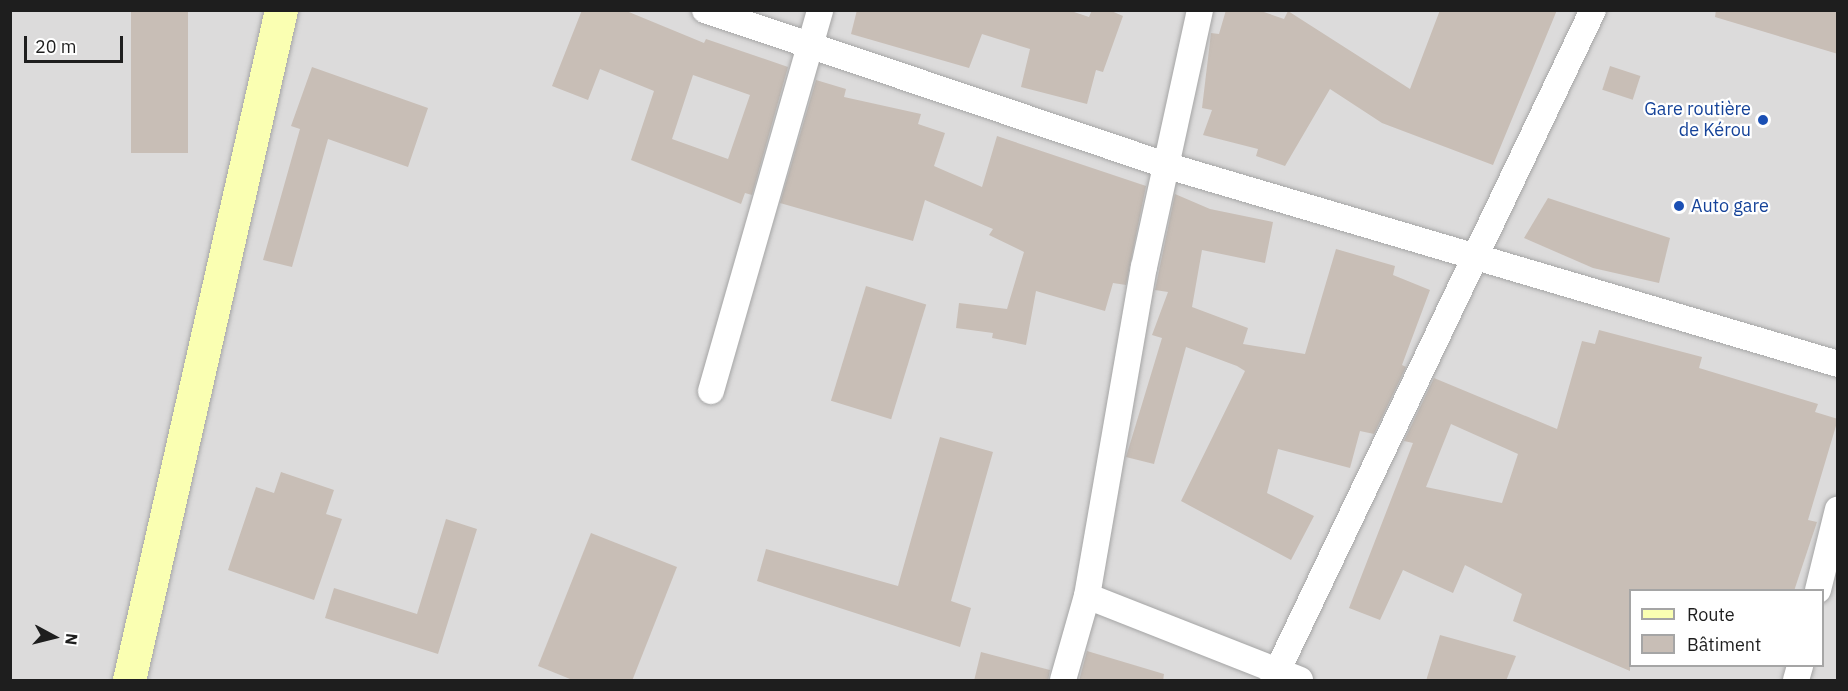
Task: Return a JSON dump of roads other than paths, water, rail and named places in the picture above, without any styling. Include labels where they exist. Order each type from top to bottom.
[{"type":"street","points":[[129,681],[281,10]]},
{"type":"street","points":[[705,10],[1168,166],[1838,364]]},
{"type":"street","points":[[711,391],[820,10]]},
{"type":"street","points":[[1063,681],[1087,596],[1144,267],[1168,166],[1200,10]]},
{"type":"street","points":[[1087,596],[1284,678],[1471,256],[1593,10]]},
{"type":"street","points":[[1818,589],[1838,508]]},
{"type":"place","name":"Gare routière de Kérou","points":[[1763,120]]},
{"type":"place","name":"Auto gare","points":[[1679,206]]}]
